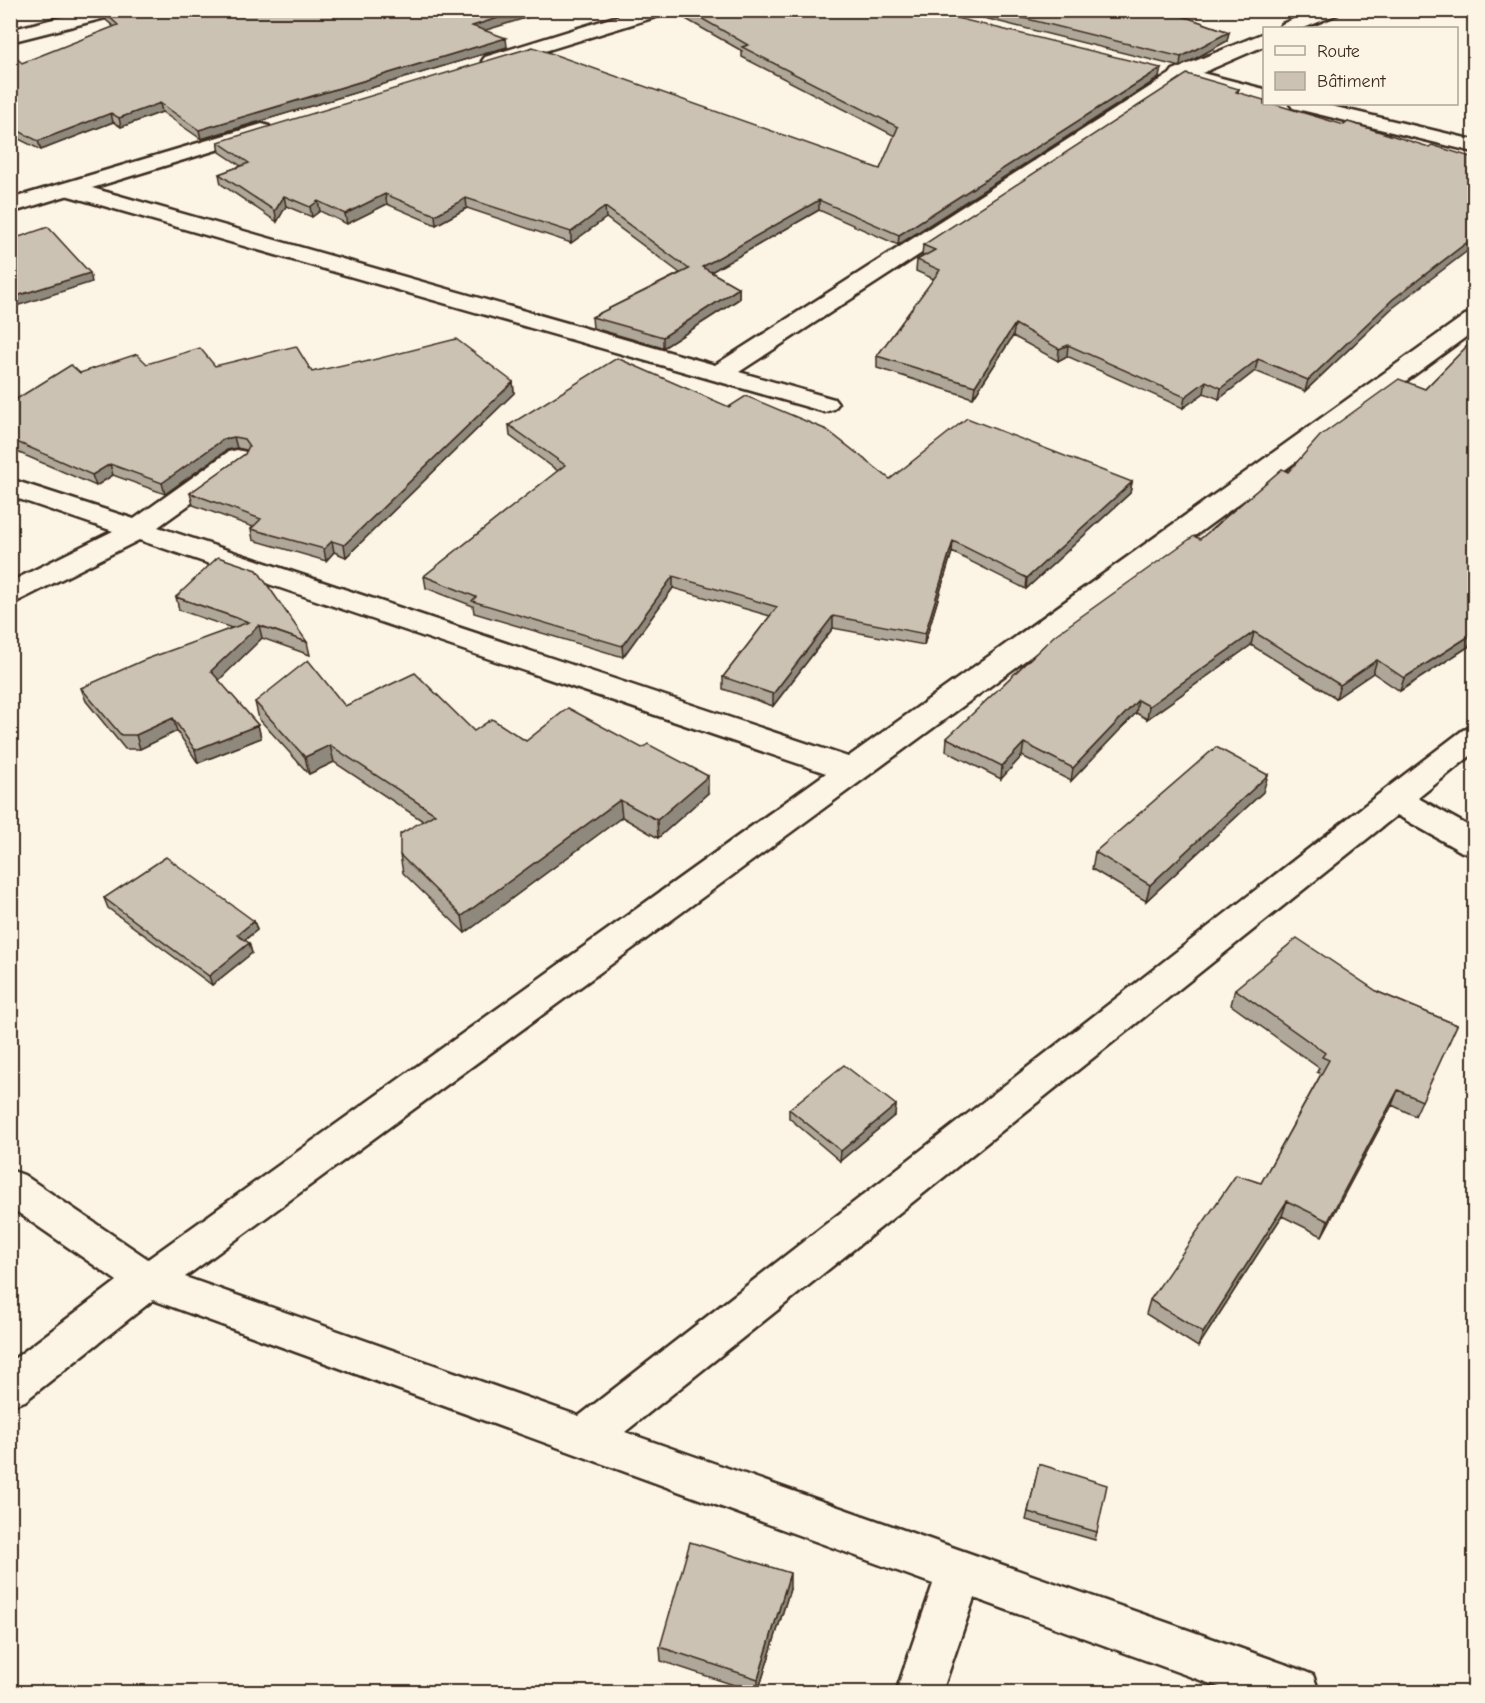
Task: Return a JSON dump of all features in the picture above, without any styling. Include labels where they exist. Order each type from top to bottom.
[{"type":"street","points":[[10,36],[114,10]]},
{"type":"street","points":[[477,65],[658,10]]},
{"type":"street","points":[[1291,27],[1331,10]]},
{"type":"street","points":[[718,374],[1182,75],[1263,39]]},
{"type":"street","points":[[1159,69],[1263,95]]},
{"type":"street","points":[[1304,105],[1474,146]]},
{"type":"street","points":[[10,206],[285,123]]},
{"type":"street","points":[[70,189],[825,404]]},
{"type":"street","points":[[10,1387],[148,1281],[1474,320]]},
{"type":"street","points":[[10,594],[137,530],[237,458]]},
{"type":"street","points":[[10,487],[854,770]]},
{"type":"street","points":[[585,1437],[1474,737]]},
{"type":"street","points":[[1394,799],[1474,844]]},
{"type":"street","points":[[10,1186],[148,1281],[1296,1692]]},
{"type":"street","points":[[919,1692],[960,1572]]},
{"type":"building","points":[[109,10],[523,10],[472,26],[506,38],[199,130],[160,103],[119,118],[111,113],[38,141],[17,130],[10,133],[10,52],[22,63],[118,25],[104,12]]},
{"type":"building","points":[[687,10],[924,10],[1161,68],[899,235],[819,200],[702,267],[739,288],[663,337],[592,317],[689,269],[605,207],[571,232],[466,198],[435,215],[385,194],[345,214],[318,201],[310,207],[284,196],[275,211],[219,174],[249,163],[218,142],[533,47],[880,169],[898,127],[742,47],[748,45]]},
{"type":"building","points":[[991,10],[1165,10],[1229,32],[1181,57]]},
{"type":"building","points":[[1187,74],[1239,89],[1236,92],[1263,100],[1263,105],[1277,105],[1344,125],[1348,122],[1474,158],[1474,237],[1393,299],[1308,380],[1258,359],[1221,388],[1206,381],[1185,397],[1068,345],[1059,349],[1015,324],[975,386],[877,356],[940,270],[917,260],[935,250],[923,245]]},
{"type":"building","points":[[48,227],[90,273],[10,298],[10,240]]},
{"type":"building","points":[[456,339],[513,382],[344,545],[332,541],[324,549],[251,529],[261,519],[190,493],[245,454],[249,446],[244,439],[234,437],[224,439],[162,483],[110,464],[92,475],[10,439],[10,403],[71,365],[80,373],[137,354],[147,364],[200,348],[215,366],[296,346],[312,372],[360,361],[361,363]]},
{"type":"building","points":[[1474,339],[1474,633],[1404,678],[1377,660],[1340,685],[1254,632],[1149,706],[1138,700],[1073,768],[1024,743],[1002,766],[947,738],[1055,635],[1194,536],[1200,539],[1282,469],[1288,472],[1320,436],[1399,379],[1425,389]]},
{"type":"building","points":[[617,358],[729,407],[746,396],[827,430],[890,479],[967,418],[1132,482],[1027,578],[953,541],[925,634],[833,616],[773,694],[723,677],[777,607],[673,576],[622,646],[472,601],[476,597],[424,576],[565,465],[509,425]]},
{"type":"building","points":[[218,557],[257,570],[307,642],[259,625],[211,671],[258,725],[195,750],[173,718],[136,735],[121,735],[81,688],[144,660],[249,622],[176,597]]},
{"type":"building","points":[[308,660],[345,706],[415,673],[474,731],[492,719],[526,741],[568,708],[642,748],[648,744],[708,776],[657,820],[620,800],[462,916],[400,855],[400,834],[435,814],[330,745],[305,757],[255,702]]},
{"type":"building","points":[[1216,747],[1268,775],[1150,885],[1095,852]]},
{"type":"building","points":[[166,857],[254,921],[237,935],[249,943],[209,976],[104,898]]},
{"type":"building","points":[[1297,938],[1378,992],[1457,1025],[1422,1101],[1398,1090],[1328,1221],[1287,1201],[1203,1333],[1150,1300],[1236,1175],[1261,1183],[1329,1060],[1322,1057],[1325,1053],[1235,989]]},
{"type":"building","points":[[844,1065],[896,1105],[841,1151],[789,1109]]},
{"type":"building","points":[[1039,1464],[1107,1485],[1097,1532],[1028,1512]]},
{"type":"building","points":[[690,1542],[790,1573],[758,1679],[660,1647]]}]
